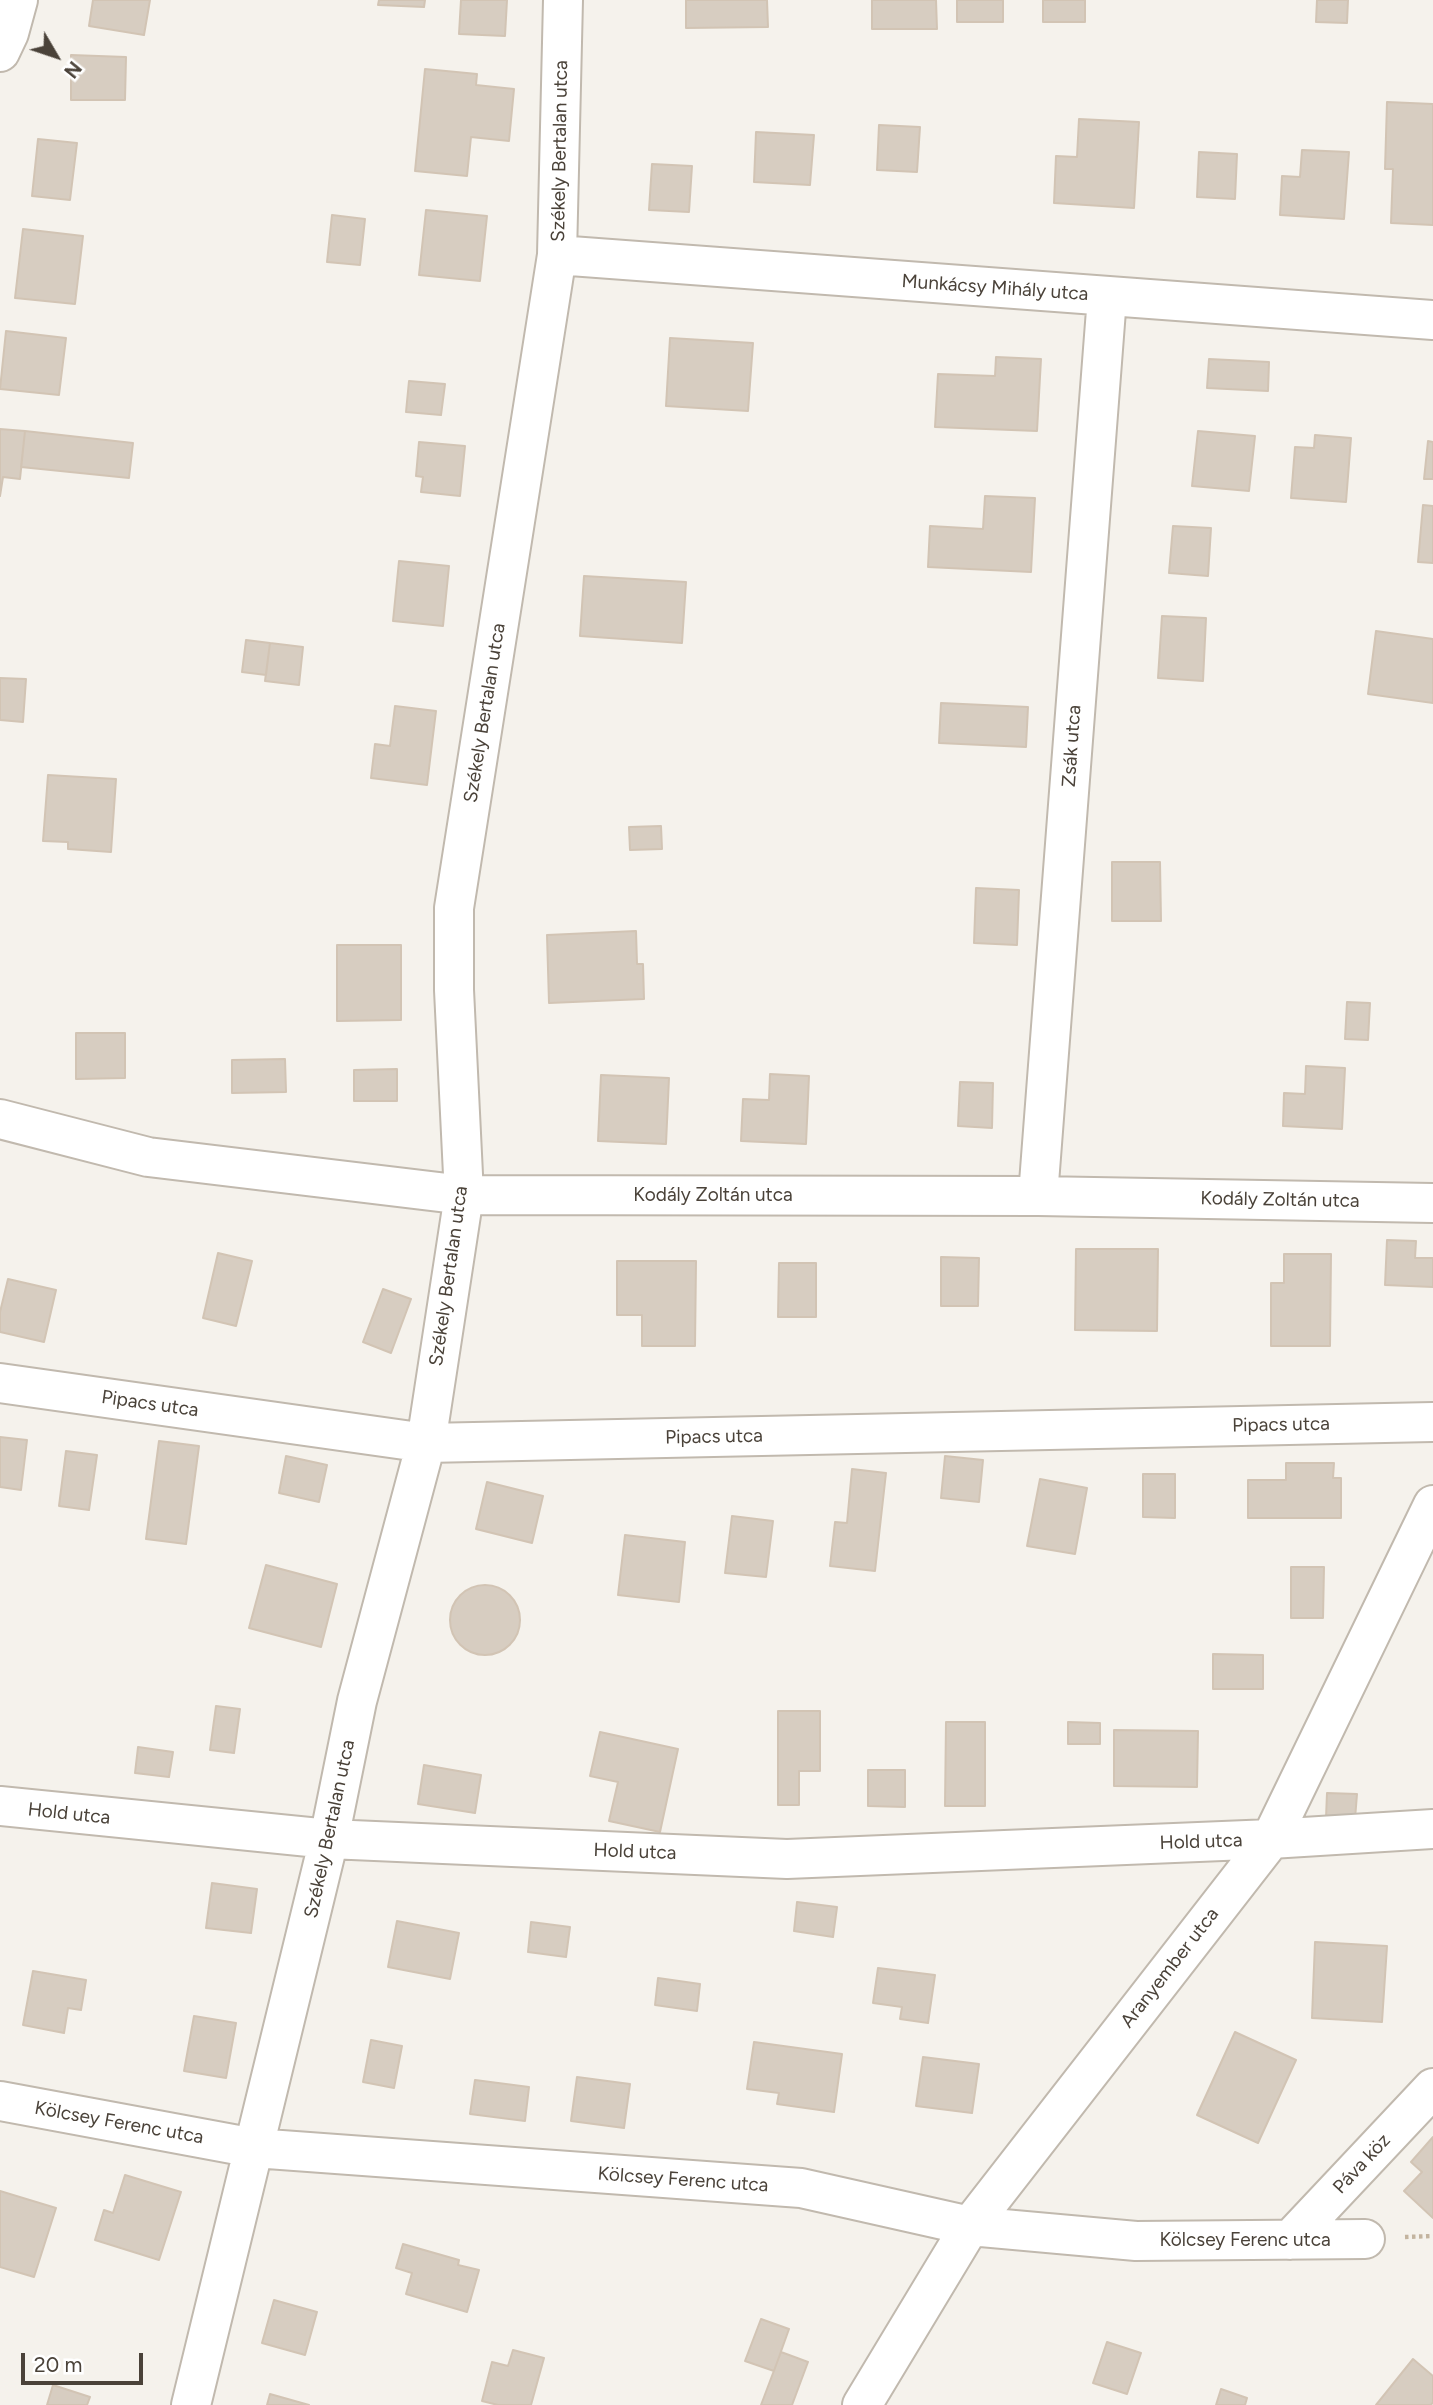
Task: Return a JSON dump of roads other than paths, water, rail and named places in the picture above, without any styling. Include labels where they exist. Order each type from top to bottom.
[{"type":"street","points":[[0,52],[9,33],[18,0]]},
{"type":"street","name":"Székely Bertalan utca","points":[[191,2405],[329,1839],[357,1701],[426,1443],[464,1195],[454,990],[454,908],[558,255],[563,0]]},
{"type":"street","name":"Munkácsy Mihály utca","points":[[558,255],[1433,320]]},
{"type":"street","name":"Zsák utca","points":[[1038,1196],[1107,297]]},
{"type":"street","name":"Kodály Zoltán utca","points":[[0,1119],[148,1157],[464,1195],[1038,1196],[1433,1203]]},
{"type":"street","name":"Pipacs utca","points":[[0,1383],[426,1443],[1433,1422]]},
{"type":"street","name":"Aranyember utca","points":[[862,2405],[970,2226],[1271,1839],[1433,1505]]},
{"type":"street","name":"Hold utca","points":[[0,1806],[329,1839],[788,1859],[1271,1839]]},
{"type":"street","points":[[1271,1839],[1433,1829]]},
{"type":"street","name":"Páva köz","points":[[1290,2240],[1433,2088]]},
{"type":"street","name":"Kölcsey Ferenc utca","points":[[0,2102],[254,2148],[801,2188],[970,2226],[1136,2241],[1366,2239]]}]
